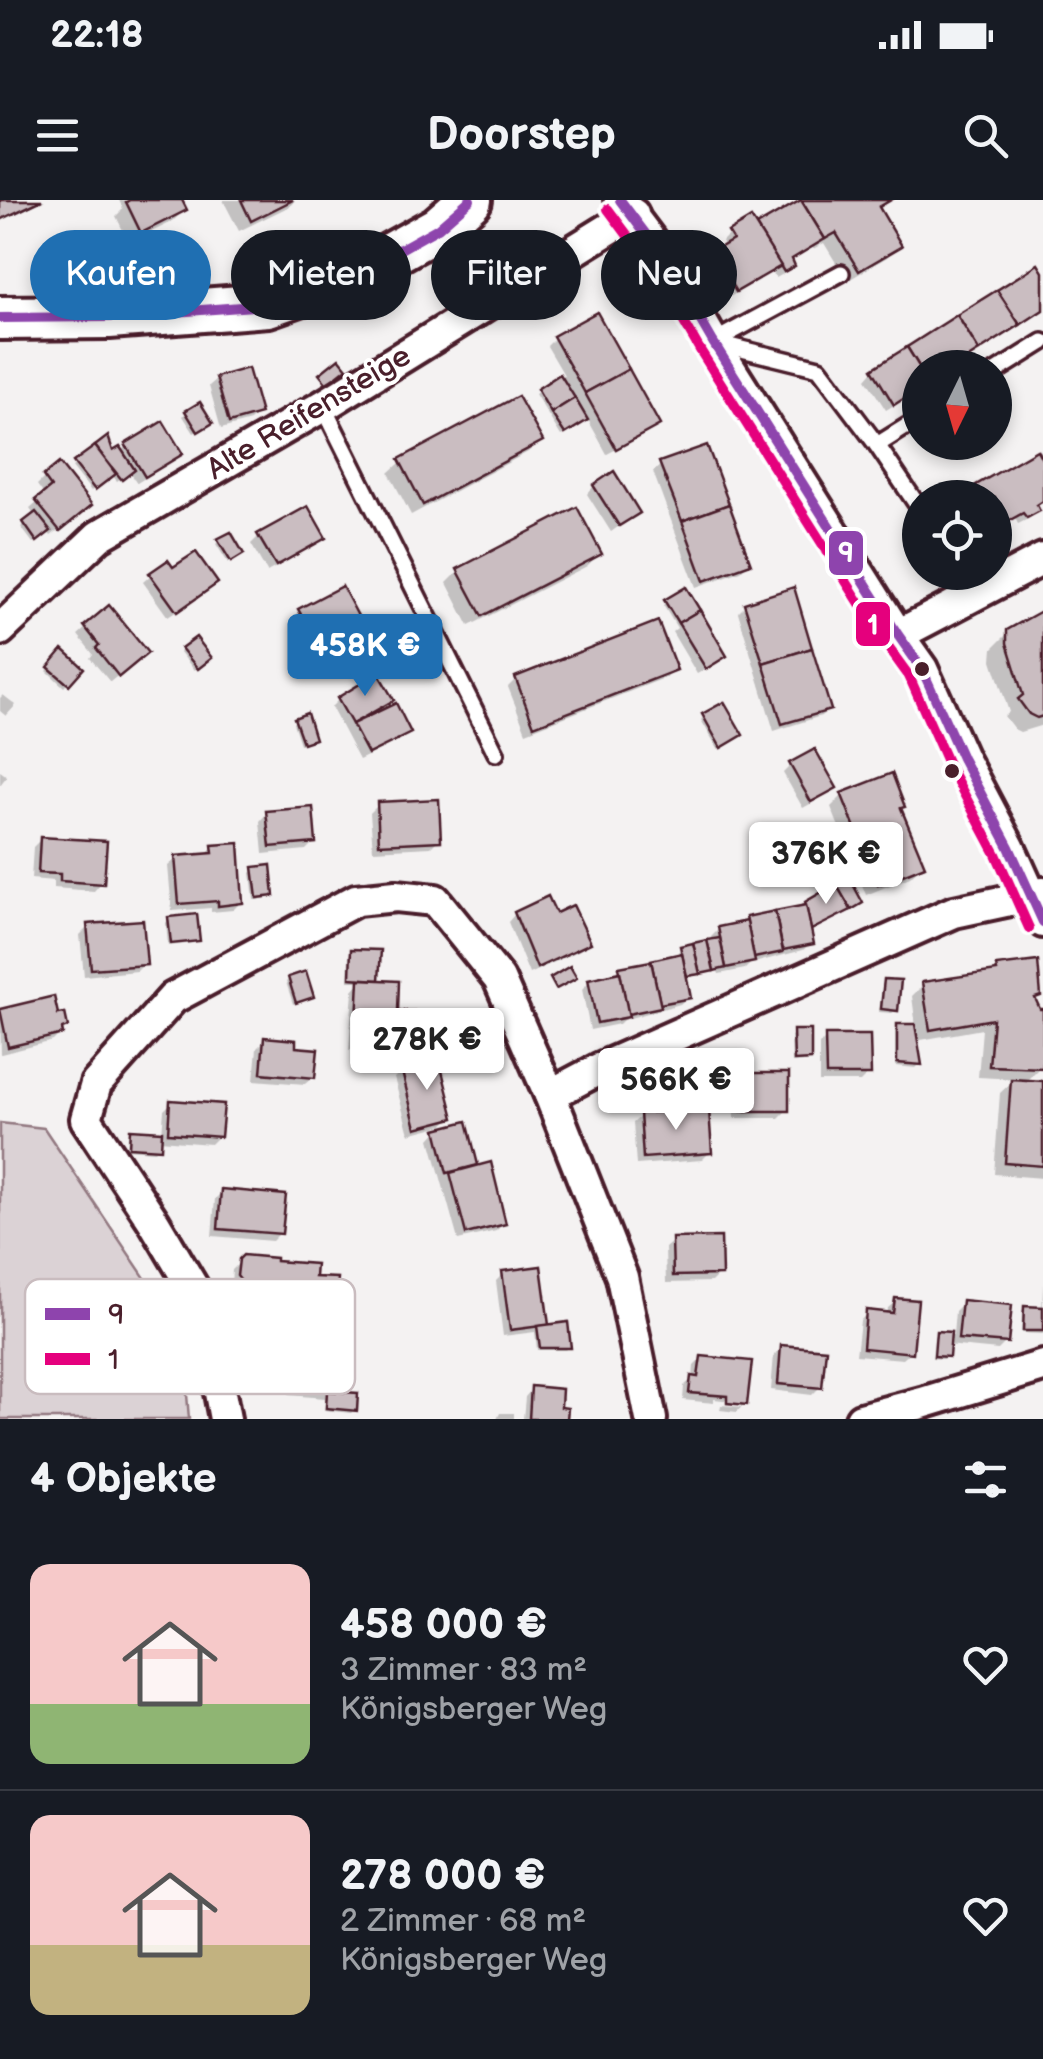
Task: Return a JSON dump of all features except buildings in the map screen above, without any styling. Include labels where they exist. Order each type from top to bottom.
[{"type":"main road","points":[[0,318],[109,316],[268,305],[356,274],[438,228],[470,200]]},
{"type":"street","points":[[550,1095],[599,1068],[954,912],[1039,903],[962,758],[922,669],[713,342],[668,264],[626,207]]},
{"type":"street","name":"Alte Reifensteige","points":[[0,630],[99,536],[323,406],[626,207]]},
{"type":"street","points":[[1012,569],[1043,559]]},
{"type":"street","points":[[898,635],[961,590]]},
{"type":"street","points":[[188,1279],[86,1119],[96,1084],[173,998],[356,900],[396,896],[435,900],[499,979],[550,1095],[622,1277],[651,1419]]},
{"type":"street","points":[[861,1419],[1043,1366]]},
{"type":"street","points":[[220,1394],[225,1419]]},
{"type":"lane","points":[[713,342],[841,273]]},
{"type":"lane","points":[[713,342],[819,368],[902,482]]},
{"type":"lane","points":[[1012,361],[1043,342]]},
{"type":"lane","points":[[323,406],[496,753]]},
{"type":"lane","points":[[877,445],[902,429]]},
{"type":"shaded area","points":[[0,1123],[44,1128],[146,1279],[25,1279],[25,1394],[187,1394],[189,1419],[0,1419]]},
{"type":"transit line","name":"9","points":[[0,318],[109,317],[268,305],[356,274],[438,228],[470,200]]},
{"type":"transit line","name":"9","points":[[620,200],[668,264],[713,342],[922,669],[1043,922]]},
{"type":"transit line","name":"1","points":[[608,209],[655,272],[700,350],[909,676],[1029,928]]}]
